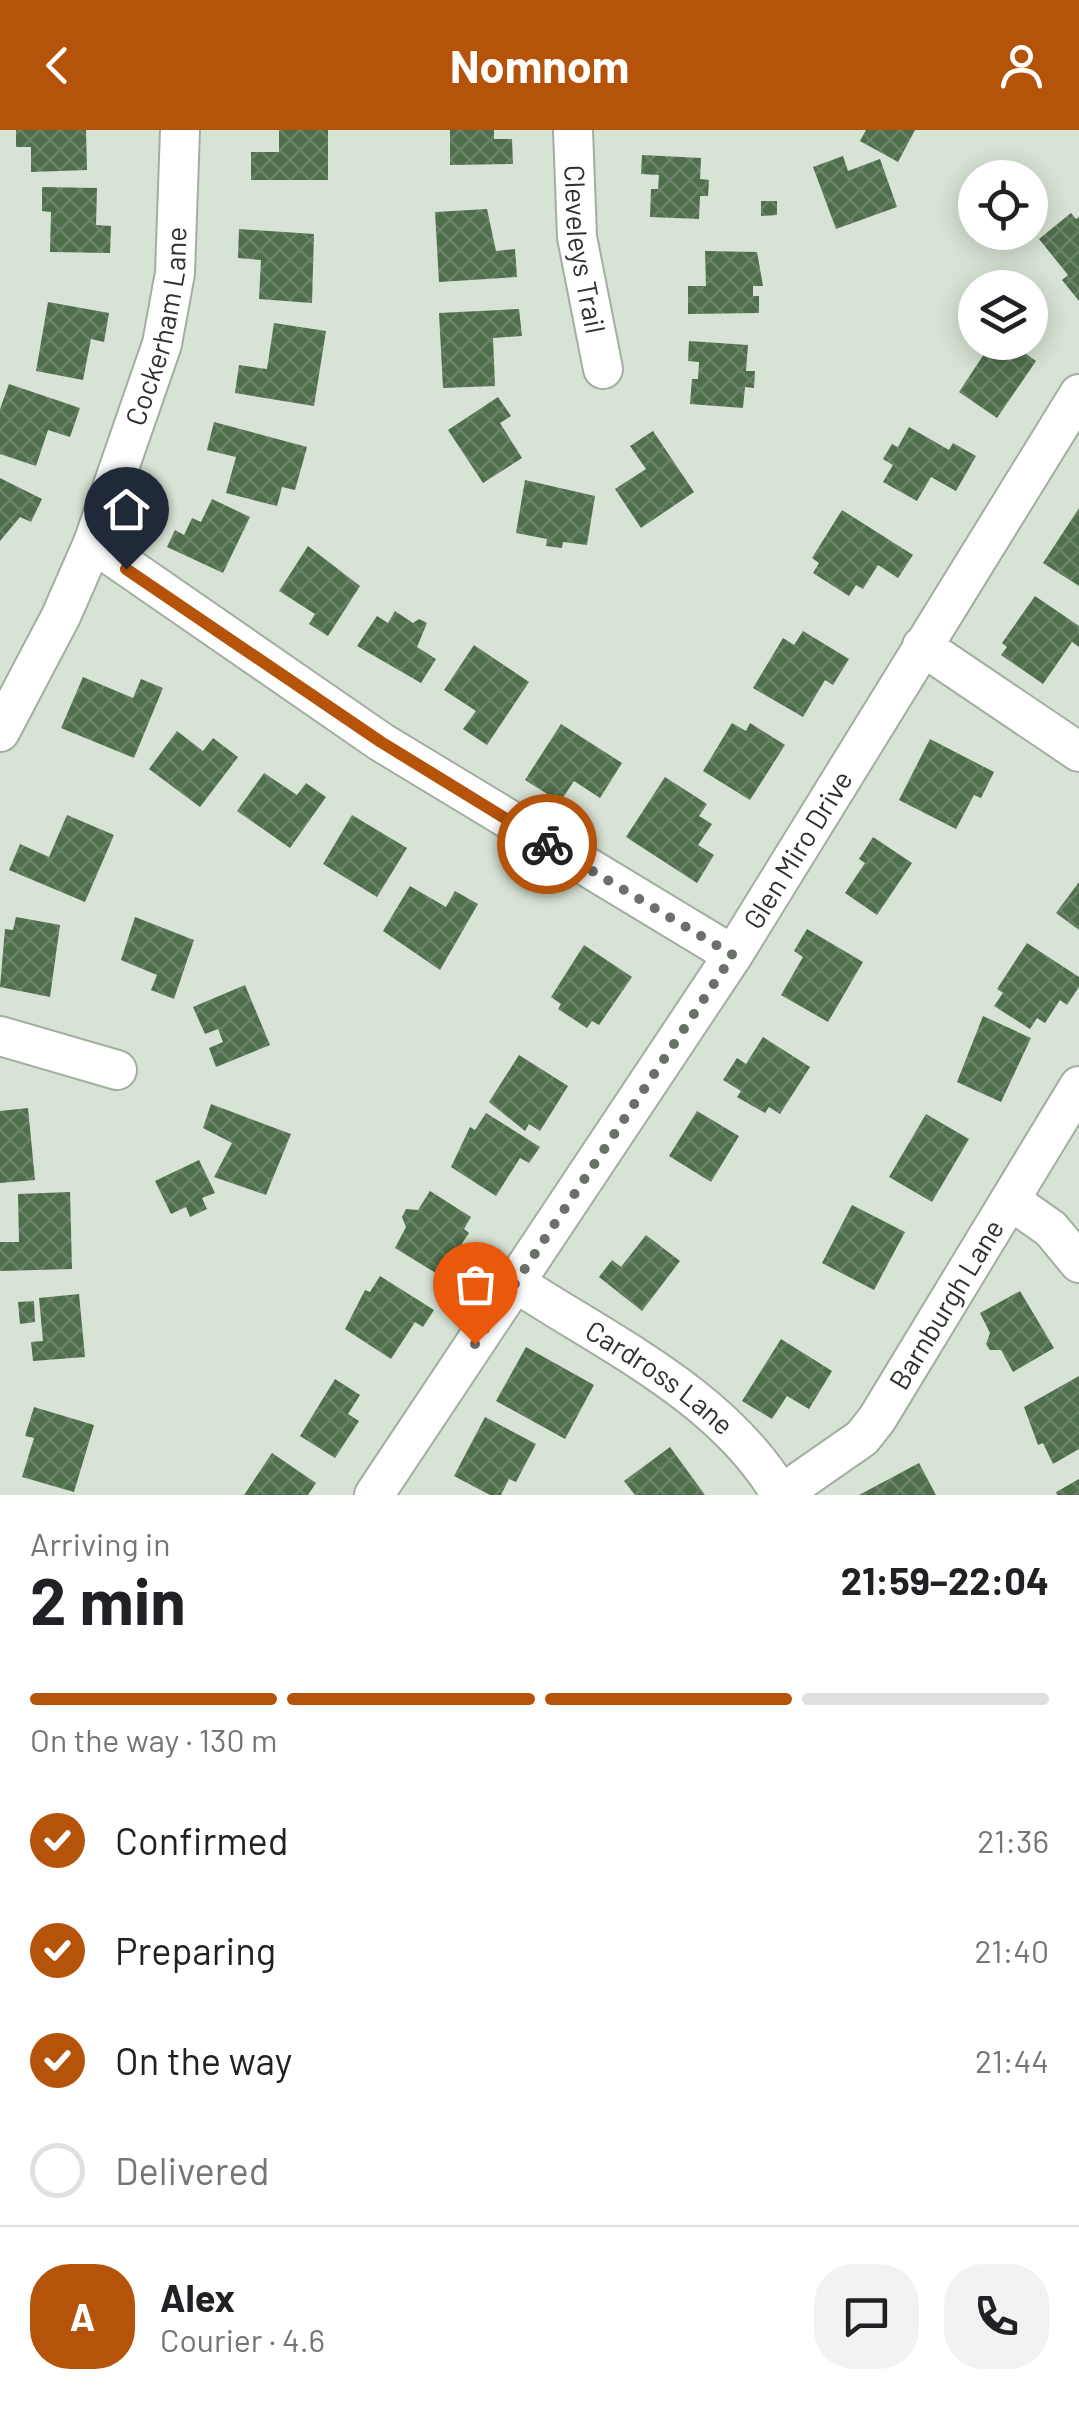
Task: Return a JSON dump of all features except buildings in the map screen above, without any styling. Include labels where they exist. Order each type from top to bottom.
[{"type":"street","name":"Cockerham Lane","points":[[0,732],[62,616],[93,543],[162,344],[175,273],[180,130]]},
{"type":"street","name":"Cleveleys Trail","points":[[573,130],[577,237],[602,369]]},
{"type":"street","name":"Glen Miro Drive","points":[[374,1495],[733,955],[1079,394]]},
{"type":"street","points":[[93,543],[381,742],[733,955]]},
{"type":"street","points":[[922,646],[1079,752]]},
{"type":"street","points":[[0,1036],[117,1070]]},
{"type":"street","name":"Barnburgh Lane","points":[[781,1495],[862,1438],[877,1419],[1079,1086]]},
{"type":"street","points":[[1010,1200],[1051,1229],[1079,1263]]},
{"type":"street","name":"Cardross Lane","points":[[516,1283],[712,1412],[758,1456],[781,1495]]},
{"type":"way so far","points":[[475,1344],[733,955],[547,844]]},
{"type":"route","points":[[126,569],[381,742],[547,844]]}]
